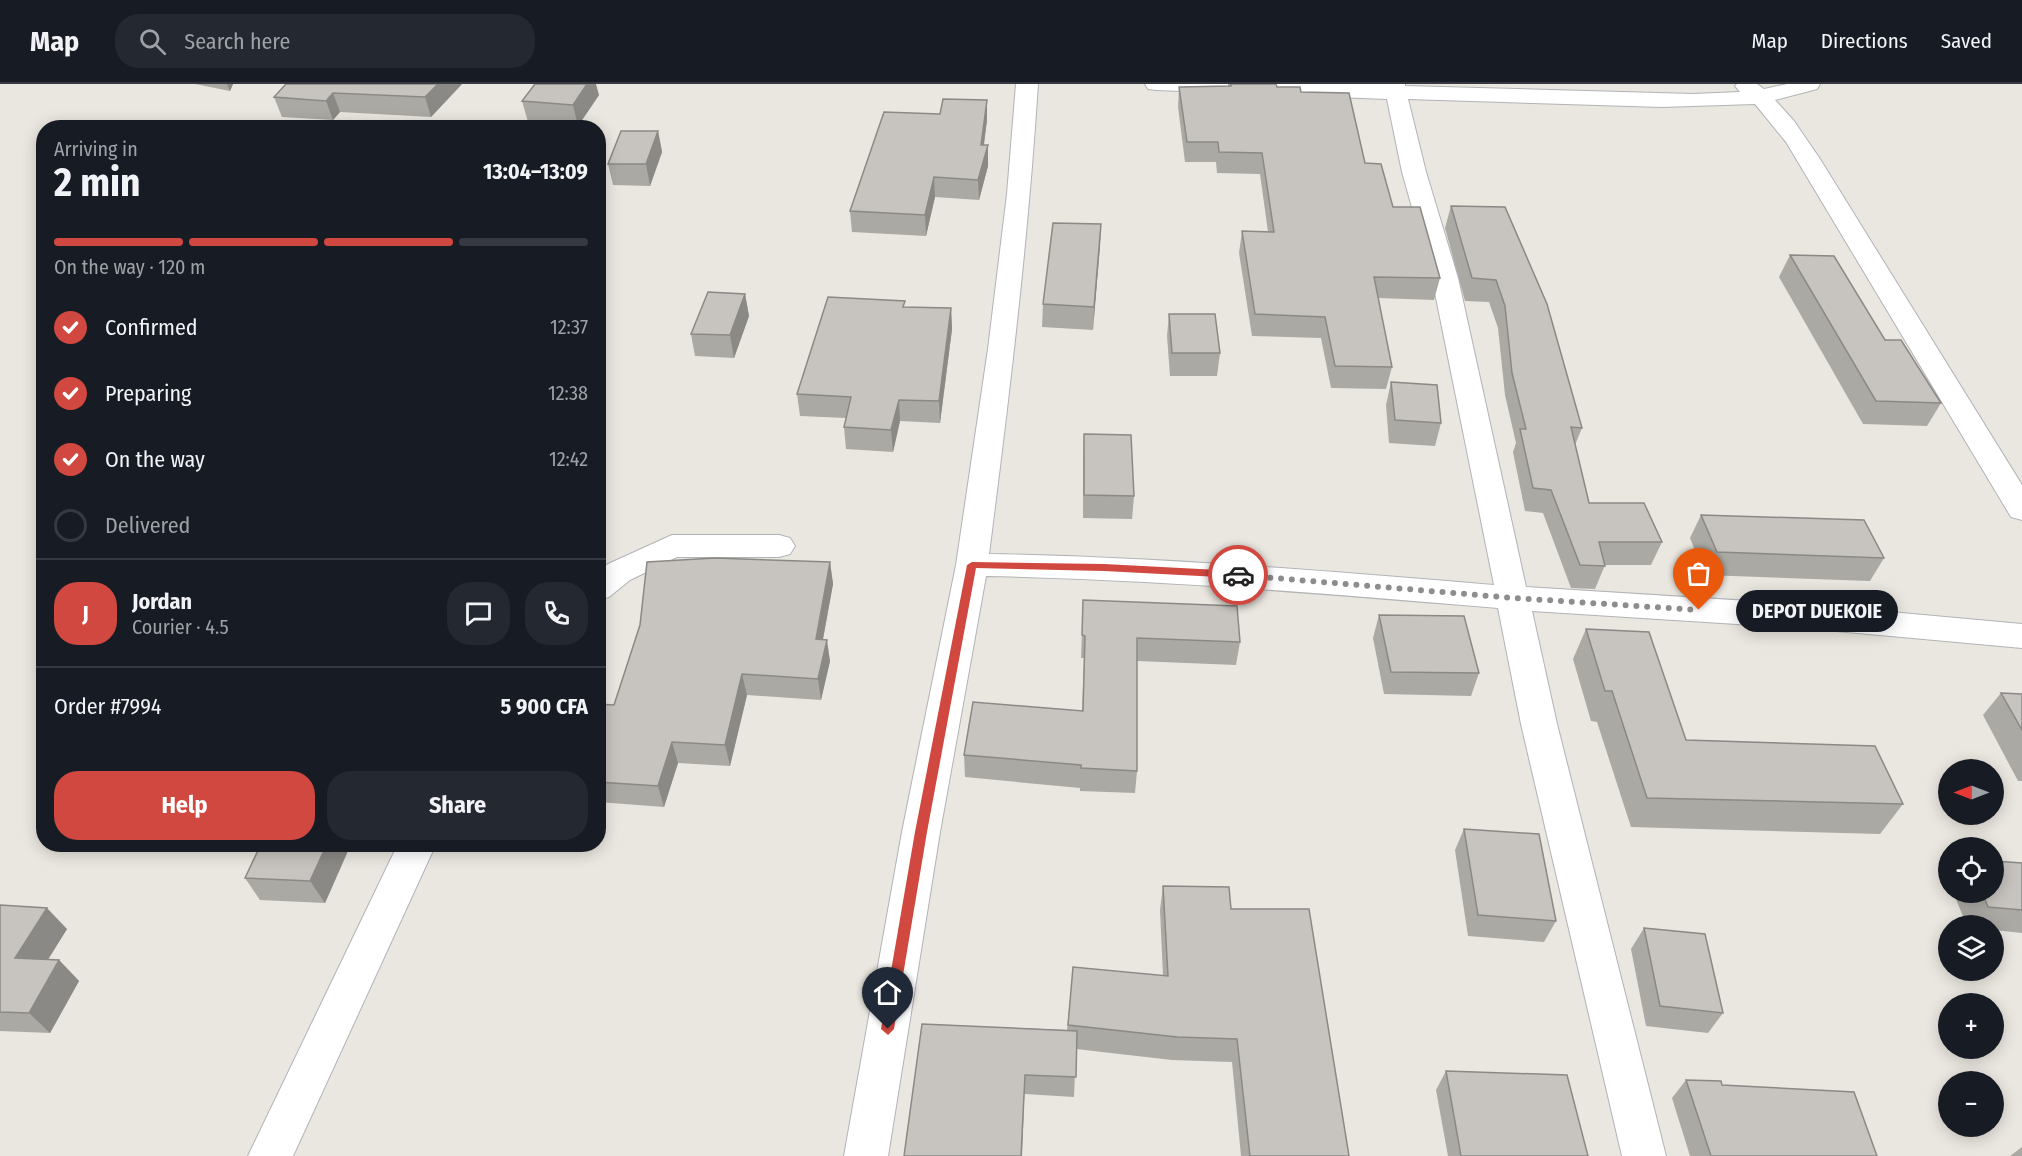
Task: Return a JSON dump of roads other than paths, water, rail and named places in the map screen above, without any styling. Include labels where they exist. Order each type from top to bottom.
[{"type":"street","points":[[866,1156],[919,844],[972,565],[1002,349],[1019,194],[1027,84]]},
{"type":"street","points":[[1156,84],[1395,89],[1690,100],[1753,90],[1791,91],[1809,84]]},
{"type":"street","points":[[1395,89],[1414,172],[1445,278],[1539,724],[1644,1156]]},
{"type":"street","points":[[1753,90],[1794,139],[2022,510]]},
{"type":"street","points":[[606,583],[619,572],[672,546],[779,546]]},
{"type":"street","points":[[972,565],[1215,573],[1514,598],[1814,617],[2022,636]]},
{"type":"street","points":[[270,1156],[413,852]]},
{"type":"place","name":"DEPOT DUEKOIE","points":[[1699,610]]}]
